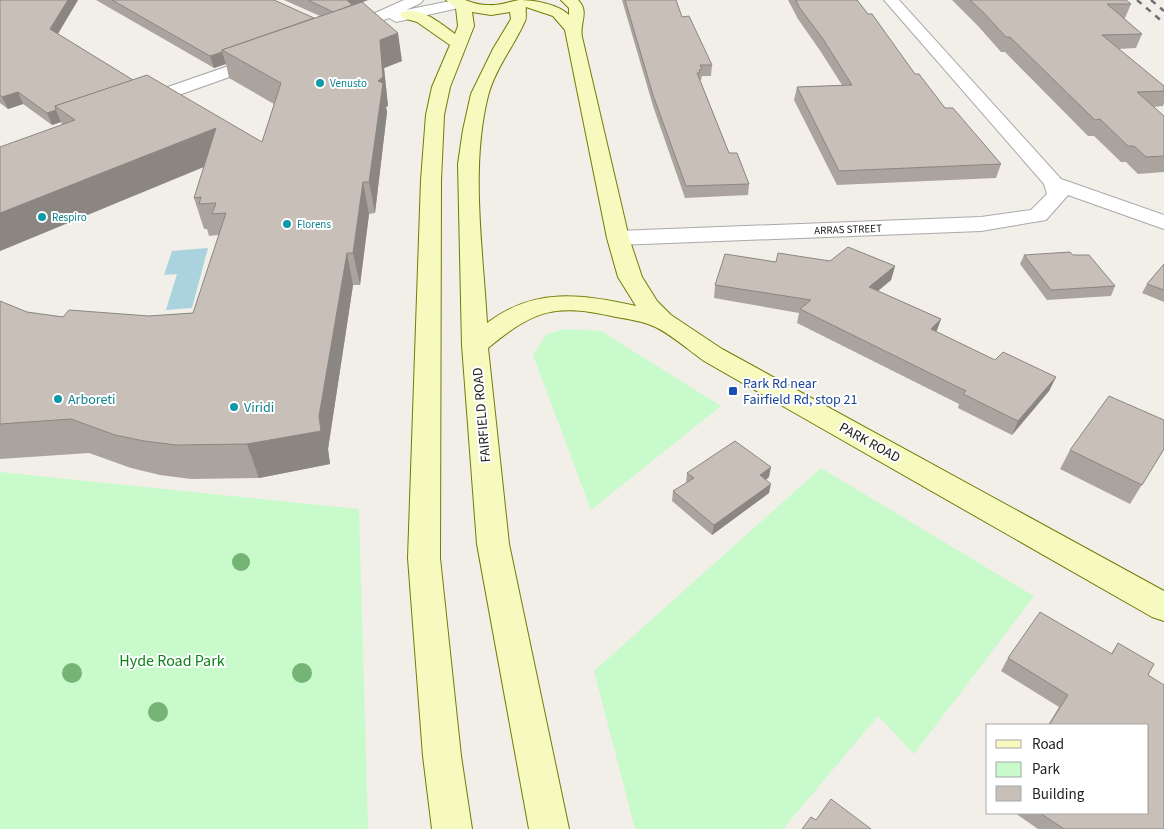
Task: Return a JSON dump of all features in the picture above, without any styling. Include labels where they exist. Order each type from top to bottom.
[{"type":"main road","points":[[568,0],[576,7],[578,16],[573,29]]},
{"type":"main road","points":[[458,3],[488,9],[523,3],[558,13],[573,29],[618,238]]},
{"type":"main road","points":[[452,829],[442,756],[424,558],[431,180],[436,115],[441,86],[466,26],[458,3]]},
{"type":"main road","name":"FAIRFIELD ROAD","points":[[523,3],[519,18],[480,94],[472,130],[468,164],[475,345],[493,544],[549,829]]},
{"type":"main road","points":[[408,15],[422,18],[459,44]]},
{"type":"main road","name":"PARK ROAD","points":[[618,238],[634,284],[648,306],[662,320],[713,355],[1164,607]]},
{"type":"main road","points":[[475,345],[518,313],[552,303],[580,303],[662,320]]},
{"type":"street","points":[[370,21],[416,0]]},
{"type":"street","points":[[891,0],[1054,183],[1164,222]]},
{"type":"street","points":[[332,32],[370,21],[408,15],[458,3]]},
{"type":"street","points":[[120,110],[276,54]]},
{"type":"street","name":"ARRAS STREET","points":[[618,238],[981,224],[1038,215],[1058,195],[1054,183]]},
{"type":"green space","points":[[565,329],[601,331],[721,406],[591,510],[533,355],[547,334]]},
{"type":"green space","points":[[821,468],[1034,596],[914,754],[878,716],[783,829],[635,829],[594,671]]},
{"type":"green space","name":"Hyde Road Park","points":[[0,472],[359,509],[368,829],[0,829]]},
{"type":"water","points":[[208,248],[192,308],[166,310],[177,274],[164,275],[172,251]]},
{"type":"building","points":[[0,0],[68,0],[50,29],[133,80],[55,106],[56,110],[47,113],[18,92],[2,97],[0,95]]},
{"type":"building","points":[[112,0],[274,0],[314,18],[222,50],[222,52],[210,56]]},
{"type":"building","points":[[308,0],[347,0],[352,5],[333,12]]},
{"type":"building","points":[[625,0],[676,0],[682,17],[689,16],[712,65],[700,65],[702,69],[699,70],[700,73],[697,73],[729,153],[737,153],[749,184],[686,186],[653,95]]},
{"type":"building","points":[[796,0],[857,0],[868,14],[872,14],[915,74],[919,74],[945,108],[953,108],[1001,164],[839,171],[797,87],[852,85]]},
{"type":"building","points":[[970,0],[1126,0],[1131,4],[1107,4],[1142,34],[1102,35],[1164,86],[1164,91],[1137,92],[1164,116],[1164,156],[1146,157],[1134,146],[1128,146],[1100,119],[1095,120],[1010,37],[1006,37]]},
{"type":"building","points":[[362,2],[398,33],[380,40],[383,77],[378,81],[383,83],[369,182],[363,182],[353,253],[347,253],[319,416],[321,431],[247,444],[176,445],[115,435],[71,419],[0,424],[0,301],[27,312],[63,317],[69,310],[149,316],[193,313],[226,213],[212,214],[216,203],[199,204],[201,197],[194,198],[216,128],[0,213],[0,147],[75,120],[55,106],[147,75],[262,142],[281,83],[222,50]]},
{"type":"building","points":[[848,247],[895,266],[869,287],[941,319],[931,329],[995,360],[1003,352],[1056,377],[1018,421],[963,394],[966,391],[800,309],[811,300],[715,285],[725,254],[776,262],[778,253],[830,261]]},
{"type":"building","points":[[1070,252],[1073,255],[1089,255],[1115,286],[1051,290],[1024,255]]},
{"type":"building","points":[[1164,264],[1164,290],[1147,284]]},
{"type":"building","points":[[1109,396],[1164,420],[1164,449],[1142,485],[1070,450]]},
{"type":"building","points":[[735,441],[771,467],[760,475],[771,484],[714,525],[673,491],[694,478],[687,473]]},
{"type":"building","points":[[1040,612],[1112,654],[1118,643],[1154,664],[1148,675],[1164,685],[1164,829],[1064,829],[1042,814],[1149,814],[1149,724],[1050,724],[1068,695],[1008,658]]},
{"type":"building","points":[[831,799],[871,829],[802,829],[811,817],[816,820]]},
{"type":"railway","points":[[1137,0],[1164,23]]},
{"type":"railway","points":[[1151,0],[1164,11]]},
{"type":"place","name":"Venusto","points":[[320,83]]},
{"type":"place","name":"Respiro","points":[[42,217]]},
{"type":"place","name":"Florens","points":[[287,224]]},
{"type":"place","name":"Park Rd near Fairfield Rd, stop 21","points":[[733,391]]},
{"type":"place","name":"Arboreti","points":[[58,399]]},
{"type":"place","name":"Viridi","points":[[234,407]]}]
